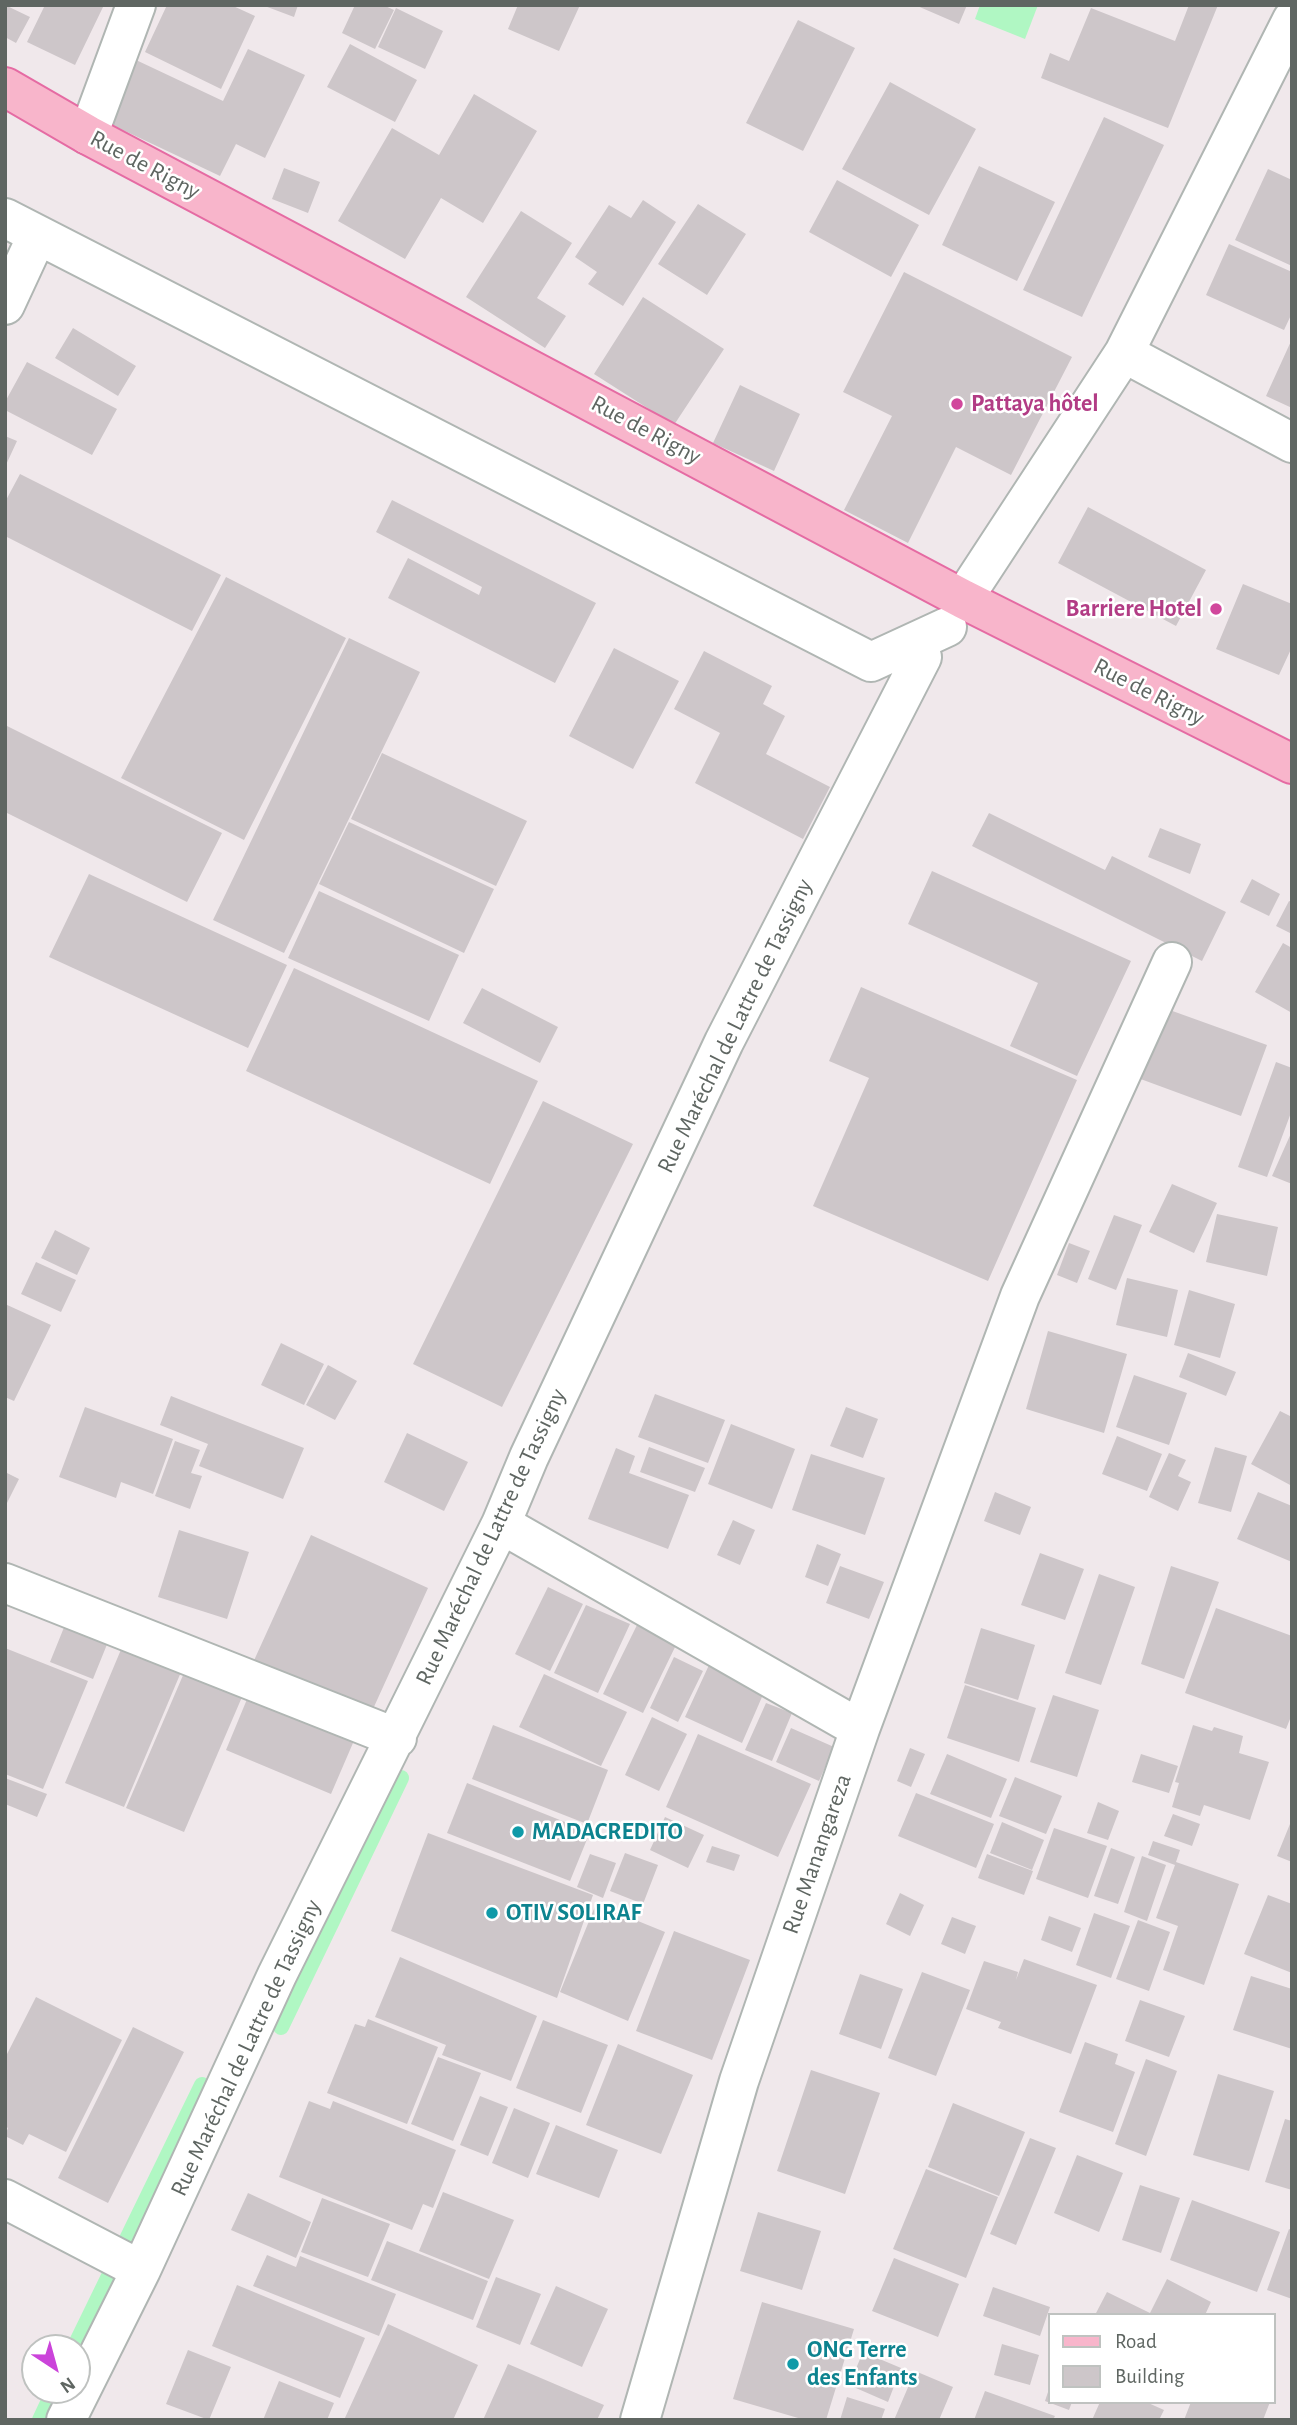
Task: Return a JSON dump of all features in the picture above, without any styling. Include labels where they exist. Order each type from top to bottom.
[{"type":"main road","name":"Rue de Rigny","points":[[5,87],[955,613],[1292,764]]},
{"type":"street","points":[[88,135],[136,5]]},
{"type":"street","points":[[5,305],[21,227],[871,662],[955,613],[1124,353],[1292,20]]},
{"type":"street","points":[[1124,353],[1292,443]]},
{"type":"street","name":"Rue Maréchal de Lattre de Tassigny","points":[[66,2420],[141,2270],[277,1975],[501,1524],[535,1444],[724,1042],[922,657]]},
{"type":"street","name":"Rue Manangareza","points":[[640,2420],[739,2081],[860,1729],[1020,1296],[1172,962]]},
{"type":"street","points":[[501,1524],[860,1729]]},
{"type":"street","points":[[5,1583],[397,1738]]},
{"type":"street","points":[[5,2199],[141,2270]]},
{"type":"shaded area","points":[[980,5],[1038,5],[1025,39],[975,19]]},
{"type":"building","points":[[5,5],[30,17],[16,43],[5,37]]},
{"type":"building","points":[[45,5],[104,5],[75,65],[27,42]]},
{"type":"building","points":[[167,5],[231,5],[255,16],[221,89],[145,52]]},
{"type":"building","points":[[262,5],[298,5],[294,17]]},
{"type":"building","points":[[355,5],[383,5],[394,10],[375,49],[342,33]]},
{"type":"building","points":[[518,5],[580,5],[559,51],[508,29]]},
{"type":"building","points":[[915,5],[967,5],[959,24]]},
{"type":"building","points":[[1189,5],[1218,5],[1168,128],[1041,78],[1050,53],[1069,61],[1091,8],[1175,41]]},
{"type":"building","points":[[396,8],[443,31],[425,69],[378,47]]},
{"type":"building","points":[[798,20],[855,48],[803,151],[746,123]]},
{"type":"building","points":[[350,44],[417,80],[395,122],[327,87]]},
{"type":"building","points":[[248,49],[305,75],[265,158],[236,144],[220,176],[106,122],[136,60],[223,101]]},
{"type":"building","points":[[890,82],[976,129],[929,215],[842,169]]},
{"type":"building","points":[[474,94],[537,131],[483,223],[441,198],[405,259],[338,221],[392,128],[439,155]]},
{"type":"building","points":[[1104,117],[1164,145],[1082,317],[1023,290]]},
{"type":"building","points":[[979,166],[1055,202],[1017,281],[942,245]]},
{"type":"building","points":[[284,168],[320,182],[308,213],[272,199]]},
{"type":"building","points":[[1268,169],[1292,180],[1292,266],[1235,240]]},
{"type":"building","points":[[837,180],[919,225],[891,277],[809,232]]},
{"type":"building","points":[[643,200],[676,222],[623,306],[588,284],[597,272],[575,257],[609,205],[631,218]]},
{"type":"building","points":[[698,204],[746,234],[707,295],[658,264]]},
{"type":"building","points":[[521,211],[572,243],[537,298],[566,316],[545,348],[466,297]]},
{"type":"building","points":[[1229,244],[1292,272],[1292,313],[1284,330],[1206,295]]},
{"type":"building","name":"Pattaya hôtel","points":[[904,272],[1072,357],[1011,475],[956,447],[908,543],[844,510],[892,416],[843,392]]},
{"type":"building","points":[[643,297],[724,349],[674,425],[594,374]]},
{"type":"building","points":[[73,328],[136,366],[118,396],[55,358]]},
{"type":"building","points":[[1292,339],[1292,408],[1266,396]]},
{"type":"building","points":[[27,362],[117,409],[92,455],[5,410],[5,402]]},
{"type":"building","points":[[740,385],[800,414],[774,471],[713,443]]},
{"type":"building","points":[[5,436],[17,441],[5,467]]},
{"type":"building","points":[[20,474],[221,575],[192,631],[5,536],[5,502]]},
{"type":"building","points":[[392,500],[596,603],[555,683],[388,598],[408,558],[479,595],[482,587],[376,532]]},
{"type":"building","points":[[1088,507],[1206,570],[1176,626],[1058,563]]},
{"type":"building","points":[[226,577],[346,638],[244,840],[121,778]]},
{"type":"building","points":[[1243,584],[1292,604],[1292,647],[1279,675],[1216,649]]},
{"type":"building","points":[[349,638],[420,672],[284,953],[213,920]]},
{"type":"building","points":[[614,648],[679,681],[633,769],[569,736]]},
{"type":"building","points":[[704,651],[772,686],[763,704],[785,716],[766,754],[830,787],[803,839],[695,783],[720,733],[674,709]]},
{"type":"building","points":[[5,725],[222,833],[187,902],[5,812]]},
{"type":"building","points":[[382,753],[527,821],[496,886],[351,819]]},
{"type":"building","points":[[989,813],[1105,870],[1112,856],[1226,912],[1202,961],[972,846]]},
{"type":"building","points":[[349,822],[494,889],[464,953],[319,884]]},
{"type":"building","points":[[1160,828],[1201,844],[1190,874],[1148,857]]},
{"type":"building","points":[[932,871],[1131,961],[1077,1076],[1010,1046],[1038,983],[908,924]]},
{"type":"building","points":[[89,874],[287,965],[248,1048],[49,957]]},
{"type":"building","points":[[1252,879],[1280,894],[1269,916],[1240,902]]},
{"type":"building","points":[[319,891],[459,955],[429,1021],[288,958]]},
{"type":"building","points":[[1289,901],[1292,902],[1292,934],[1276,926]]},
{"type":"building","points":[[1283,943],[1292,948],[1292,1013],[1255,992]]},
{"type":"building","points":[[294,968],[538,1081],[490,1184],[246,1071]]},
{"type":"building","points":[[861,987],[1077,1080],[988,1281],[813,1206],[869,1078],[829,1061]]},
{"type":"building","points":[[482,988],[558,1027],[540,1063],[463,1023]]},
{"type":"building","points":[[1153,1004],[1267,1045],[1241,1116],[1127,1074]]},
{"type":"building","points":[[1276,1062],[1292,1068],[1292,1110],[1267,1177],[1238,1167]]},
{"type":"building","points":[[543,1101],[633,1144],[502,1407],[413,1364]]},
{"type":"building","points":[[1292,1131],[1292,1184],[1272,1176]]},
{"type":"building","points":[[1172,1184],[1217,1203],[1194,1253],[1149,1232]]},
{"type":"building","points":[[1217,1214],[1278,1227],[1267,1276],[1206,1262]]},
{"type":"building","points":[[1114,1215],[1142,1225],[1116,1290],[1088,1279]]},
{"type":"building","points":[[55,1230],[90,1248],[77,1275],[41,1258]]},
{"type":"building","points":[[1069,1243],[1090,1251],[1077,1283],[1057,1275]]},
{"type":"building","points":[[36,1262],[76,1280],[61,1312],[21,1294]]},
{"type":"building","points":[[1127,1278],[1178,1290],[1167,1337],[1116,1325]]},
{"type":"building","points":[[1189,1290],[1235,1304],[1220,1358],[1174,1345]]},
{"type":"building","points":[[5,1304],[51,1325],[14,1401],[5,1397]]},
{"type":"building","points":[[1048,1331],[1127,1354],[1104,1433],[1026,1409]]},
{"type":"building","points":[[281,1343],[324,1364],[304,1405],[261,1385]]},
{"type":"building","points":[[1188,1353],[1236,1372],[1226,1396],[1179,1377]]},
{"type":"building","points":[[328,1365],[357,1381],[335,1420],[306,1405]]},
{"type":"building","points":[[1134,1375],[1187,1393],[1169,1445],[1116,1427]]},
{"type":"building","points":[[655,1394],[725,1420],[708,1463],[638,1437]]},
{"type":"building","points":[[171,1396],[304,1448],[283,1499],[199,1466],[208,1444],[160,1425]]},
{"type":"building","points":[[85,1407],[173,1439],[153,1494],[121,1482],[116,1498],[59,1477]]},
{"type":"building","points":[[846,1407],[878,1419],[863,1458],[830,1446]]},
{"type":"building","points":[[1280,1411],[1292,1417],[1292,1486],[1251,1464]]},
{"type":"building","points":[[731,1424],[795,1449],[772,1509],[708,1484]]},
{"type":"building","points":[[407,1433],[468,1462],[444,1511],[384,1482]]},
{"type":"building","points":[[1117,1436],[1162,1454],[1147,1491],[1102,1474]]},
{"type":"building","points":[[175,1441],[200,1450],[191,1473],[202,1476],[190,1509],[155,1496]]},
{"type":"building","points":[[649,1447],[705,1468],[695,1492],[640,1472]]},
{"type":"building","points":[[1215,1447],[1247,1456],[1231,1512],[1198,1503]]},
{"type":"building","points":[[616,1448],[635,1456],[629,1473],[689,1495],[668,1549],[588,1519]]},
{"type":"building","points":[[1169,1453],[1186,1460],[1178,1476],[1191,1482],[1178,1511],[1149,1497]]},
{"type":"building","points":[[811,1454],[885,1478],[865,1535],[792,1510]]},
{"type":"building","points":[[5,1472],[19,1479],[5,1507]]},
{"type":"building","points":[[995,1492],[1031,1507],[1020,1535],[984,1521]]},
{"type":"building","points":[[1258,1492],[1292,1506],[1292,1562],[1237,1539]]},
{"type":"building","points":[[733,1520],[755,1530],[740,1565],[717,1555]]},
{"type":"building","points":[[179,1530],[249,1552],[227,1619],[158,1597]]},
{"type":"building","points":[[311,1535],[428,1588],[368,1720],[251,1667]]},
{"type":"building","points":[[817,1544],[841,1554],[828,1586],[805,1577]]},
{"type":"building","points":[[1040,1553],[1084,1569],[1065,1620],[1021,1605]]},
{"type":"building","points":[[840,1566],[884,1582],[869,1619],[826,1603]]},
{"type":"building","points":[[1171,1566],[1219,1582],[1184,1679],[1141,1664]]},
{"type":"building","points":[[1099,1574],[1135,1587],[1101,1685],[1065,1673]]},
{"type":"building","points":[[548,1587],[583,1604],[550,1671],[515,1654]]},
{"type":"building","points":[[586,1605],[630,1624],[598,1693],[554,1673]]},
{"type":"building","points":[[1216,1608],[1292,1636],[1292,1714],[1286,1729],[1185,1693]]},
{"type":"building","points":[[67,1620],[110,1637],[93,1679],[50,1662]]},
{"type":"building","points":[[637,1625],[677,1643],[643,1713],[603,1694]]},
{"type":"building","points":[[981,1628],[1035,1645],[1018,1700],[964,1683]]},
{"type":"building","points":[[125,1640],[184,1665],[124,1807],[65,1783]]},
{"type":"building","points":[[5,1648],[88,1681],[43,1789],[5,1774]]},
{"type":"building","points":[[674,1657],[703,1671],[678,1722],[650,1708]]},
{"type":"building","points":[[709,1665],[765,1690],[742,1743],[685,1717]]},
{"type":"building","points":[[187,1666],[245,1690],[184,1832],[126,1808]]},
{"type":"building","points":[[544,1674],[627,1712],[601,1766],[519,1727]]},
{"type":"building","points":[[965,1685],[1036,1708],[1019,1762],[947,1738]]},
{"type":"building","points":[[250,1692],[356,1736],[331,1794],[226,1750]]},
{"type":"building","points":[[1053,1695],[1099,1710],[1077,1777],[1030,1762]]},
{"type":"building","points":[[766,1703],[792,1713],[772,1761],[745,1750]]},
{"type":"building","points":[[652,1717],[687,1734],[659,1791],[625,1775]]},
{"type":"building","points":[[493,1725],[608,1770],[587,1824],[472,1779]]},
{"type":"building","points":[[1193,1725],[1212,1731],[1214,1727],[1243,1736],[1239,1753],[1269,1762],[1250,1820],[1204,1805],[1200,1816],[1172,1807],[1179,1783],[1175,1782]]},
{"type":"building","points":[[791,1728],[834,1747],[819,1781],[776,1762]]},
{"type":"building","points":[[698,1734],[811,1784],[778,1857],[666,1807]]},
{"type":"building","points":[[910,1748],[925,1754],[911,1787],[897,1781]]},
{"type":"building","points":[[947,1754],[1007,1779],[991,1818],[930,1794]]},
{"type":"building","points":[[1141,1754],[1178,1766],[1169,1793],[1132,1782]]},
{"type":"building","points":[[1015,1777],[1062,1796],[1046,1834],[999,1816]]},
{"type":"building","points":[[5,1778],[47,1794],[37,1817],[5,1804]]},
{"type":"building","name":"MADACREDITO","points":[[467,1783],[590,1832],[570,1881],[447,1833]]},
{"type":"building","points":[[916,1793],[994,1824],[976,1868],[898,1836]]},
{"type":"building","points":[[1098,1802],[1119,1811],[1108,1840],[1087,1833]]},
{"type":"building","points":[[1173,1814],[1200,1824],[1192,1846],[1164,1836]]},
{"type":"building","points":[[665,1817],[704,1835],[688,1868],[650,1850]]},
{"type":"building","points":[[1292,1819],[1292,1862],[1277,1856]]},
{"type":"building","points":[[1002,1822],[1044,1840],[1032,1870],[990,1853]]},
{"type":"building","points":[[1054,1828],[1107,1846],[1088,1898],[1036,1879]]},
{"type":"building","name":"OTIV SOLIRAF","points":[[428,1833],[593,1895],[557,1998],[391,1931]]},
{"type":"building","points":[[1153,1841],[1180,1850],[1176,1862],[1239,1884],[1204,1985],[1163,1970],[1178,1926],[1156,1918],[1175,1865],[1148,1855]]},
{"type":"building","points":[[712,1846],[740,1855],[734,1871],[706,1862]]},
{"type":"building","points":[[1111,1848],[1135,1857],[1118,1904],[1094,1896]]},
{"type":"building","points":[[625,1853],[658,1865],[643,1904],[610,1891]]},
{"type":"building","points":[[590,1854],[616,1863],[603,1898],[577,1887]]},
{"type":"building","points":[[987,1854],[1033,1871],[1024,1895],[978,1878]]},
{"type":"building","points":[[1142,1856],[1166,1865],[1147,1921],[1124,1912]]},
{"type":"building","points":[[900,1893],[924,1905],[910,1936],[886,1924]]},
{"type":"building","points":[[1268,1895],[1292,1904],[1292,1973],[1244,1954]]},
{"type":"building","points":[[596,1904],[665,1932],[628,2021],[560,1992]]},
{"type":"building","points":[[1094,1913],[1130,1926],[1111,1978],[1076,1965]]},
{"type":"building","points":[[1049,1916],[1081,1928],[1072,1952],[1041,1940]]},
{"type":"building","points":[[952,1917],[976,1926],[965,1954],[941,1944]]},
{"type":"building","points":[[1138,1920],[1170,1932],[1149,1991],[1116,1979]]},
{"type":"building","points":[[674,1931],[750,1960],[712,2060],[636,2031]]},
{"type":"building","points":[[400,1957],[537,2016],[511,2081],[442,2055],[446,2045],[375,2017]]},
{"type":"building","points":[[1024,1959],[1097,1985],[1071,2054],[998,2028],[1001,2022],[966,2009],[984,1961],[1018,1972],[1016,1980]]},
{"type":"building","points":[[922,1972],[970,1990],[936,2076],[888,2058]]},
{"type":"building","points":[[860,1974],[903,1989],[881,2049],[839,2034]]},
{"type":"building","points":[[1251,1976],[1292,1989],[1292,2049],[1233,2030]]},
{"type":"building","points":[[36,1997],[122,2040],[66,2152],[29,2134],[23,2145],[5,2136],[8,2128],[5,2126],[5,2058]]},
{"type":"building","points":[[1140,2000],[1185,2016],[1169,2057],[1125,2041]]},
{"type":"building","points":[[368,2019],[438,2047],[407,2124],[327,2093],[355,2024],[365,2027]]},
{"type":"building","points":[[543,2020],[608,2045],[581,2113],[516,2088]]},
{"type":"building","points":[[133,2027],[184,2052],[108,2203],[58,2178]]},
{"type":"building","points":[[1085,2042],[1118,2054],[1115,2064],[1135,2072],[1113,2132],[1059,2112]]},
{"type":"building","points":[[618,2044],[693,2075],[661,2154],[586,2125]]},
{"type":"building","points":[[438,2057],[481,2073],[453,2141],[411,2124]]},
{"type":"building","points":[[1146,2059],[1177,2071],[1146,2156],[1115,2144]]},
{"type":"building","points":[[811,2070],[880,2093],[845,2194],[777,2171]]},
{"type":"building","points":[[1218,2074],[1274,2091],[1249,2171],[1193,2155]]},
{"type":"building","points":[[480,2096],[508,2107],[488,2156],[460,2145]]},
{"type":"building","points":[[309,2101],[330,2109],[333,2101],[456,2150],[433,2208],[423,2204],[412,2230],[279,2177]]},
{"type":"building","points":[[953,2103],[1025,2132],[999,2196],[928,2167]]},
{"type":"building","points":[[514,2108],[550,2123],[528,2178],[492,2163]]},
{"type":"building","points":[[1285,2119],[1292,2121],[1292,2190],[1265,2182]]},
{"type":"building","points":[[556,2125],[618,2150],[599,2198],[536,2174]]},
{"type":"building","points":[[1030,2138],[1056,2148],[1016,2245],[990,2234]]},
{"type":"building","points":[[1077,2155],[1123,2173],[1099,2232],[1054,2213]]},
{"type":"building","points":[[926,2169],[998,2197],[966,2278],[893,2249]]},
{"type":"building","points":[[1140,2185],[1180,2198],[1161,2253],[1122,2240]]},
{"type":"building","points":[[443,2192],[514,2220],[489,2279],[419,2251]]},
{"type":"building","points":[[248,2193],[311,2222],[296,2258],[231,2230]]},
{"type":"building","points":[[322,2198],[390,2224],[368,2277],[301,2252]]},
{"type":"building","points":[[1192,2200],[1280,2232],[1257,2292],[1170,2260]]},
{"type":"building","points":[[758,2212],[821,2231],[802,2290],[740,2271]]},
{"type":"building","points":[[1289,2229],[1292,2230],[1292,2299],[1267,2290]]},
{"type":"building","points":[[387,2241],[488,2281],[473,2320],[371,2280]]},
{"type":"building","points":[[267,2255],[296,2267],[300,2256],[396,2294],[379,2336],[253,2286]]},
{"type":"building","points":[[894,2258],[959,2284],[938,2337],[872,2311]]},
{"type":"building","points":[[496,2277],[541,2294],[520,2345],[476,2327]]},
{"type":"building","points":[[1167,2279],[1211,2302],[1206,2313],[1150,2313]]},
{"type":"building","points":[[237,2285],[365,2338],[340,2398],[212,2346]]},
{"type":"building","points":[[556,2286],[608,2309],[582,2367],[530,2344]]},
{"type":"building","points":[[993,2287],[1050,2307],[1040,2336],[983,2316]]},
{"type":"building","points":[[1107,2292],[1150,2313],[1096,2313]]},
{"type":"building","name":"ONG Terre des Enfants","points":[[762,2302],[854,2329],[826,2420],[805,2420],[733,2399]]},
{"type":"building","points":[[388,2324],[478,2365],[453,2420],[344,2420]]},
{"type":"building","points":[[1002,2344],[1039,2355],[1030,2385],[994,2375]]},
{"type":"building","points":[[188,2350],[231,2367],[209,2420],[166,2404]]},
{"type":"building","points":[[863,2352],[901,2368],[888,2402],[849,2385]]},
{"type":"building","points":[[508,2364],[604,2405],[597,2420],[483,2420]]},
{"type":"building","points":[[915,2371],[953,2387],[939,2420],[894,2420]]},
{"type":"building","points":[[279,2381],[334,2403],[327,2420],[263,2420]]},
{"type":"building","points":[[985,2391],[1055,2416],[1053,2420],[974,2420]]},
{"type":"building","points":[[847,2397],[885,2409],[881,2420],[840,2420]]},
{"type":"building","points":[[1053,2404],[1071,2404],[1069,2410]]},
{"type":"building","points":[[1099,2404],[1150,2404],[1164,2410],[1159,2420],[1092,2420]]},
{"type":"building","points":[[1190,2404],[1269,2404],[1263,2420],[1184,2420]]},
{"type":"waterway","points":[[281,2027],[401,1778]]},
{"type":"waterway","points":[[81,2334],[202,2085]]},
{"type":"waterway","points":[[40,2420],[47,2404]]},
{"type":"place","name":"Pattaya hôtel","points":[[957,404]]},
{"type":"place","name":"Barriere Hotel","points":[[1216,609]]},
{"type":"place","name":"MADACREDITO","points":[[518,1832]]},
{"type":"place","name":"OTIV SOLIRAF","points":[[492,1913]]},
{"type":"place","name":"ONG Terre des Enfants","points":[[793,2364]]}]
